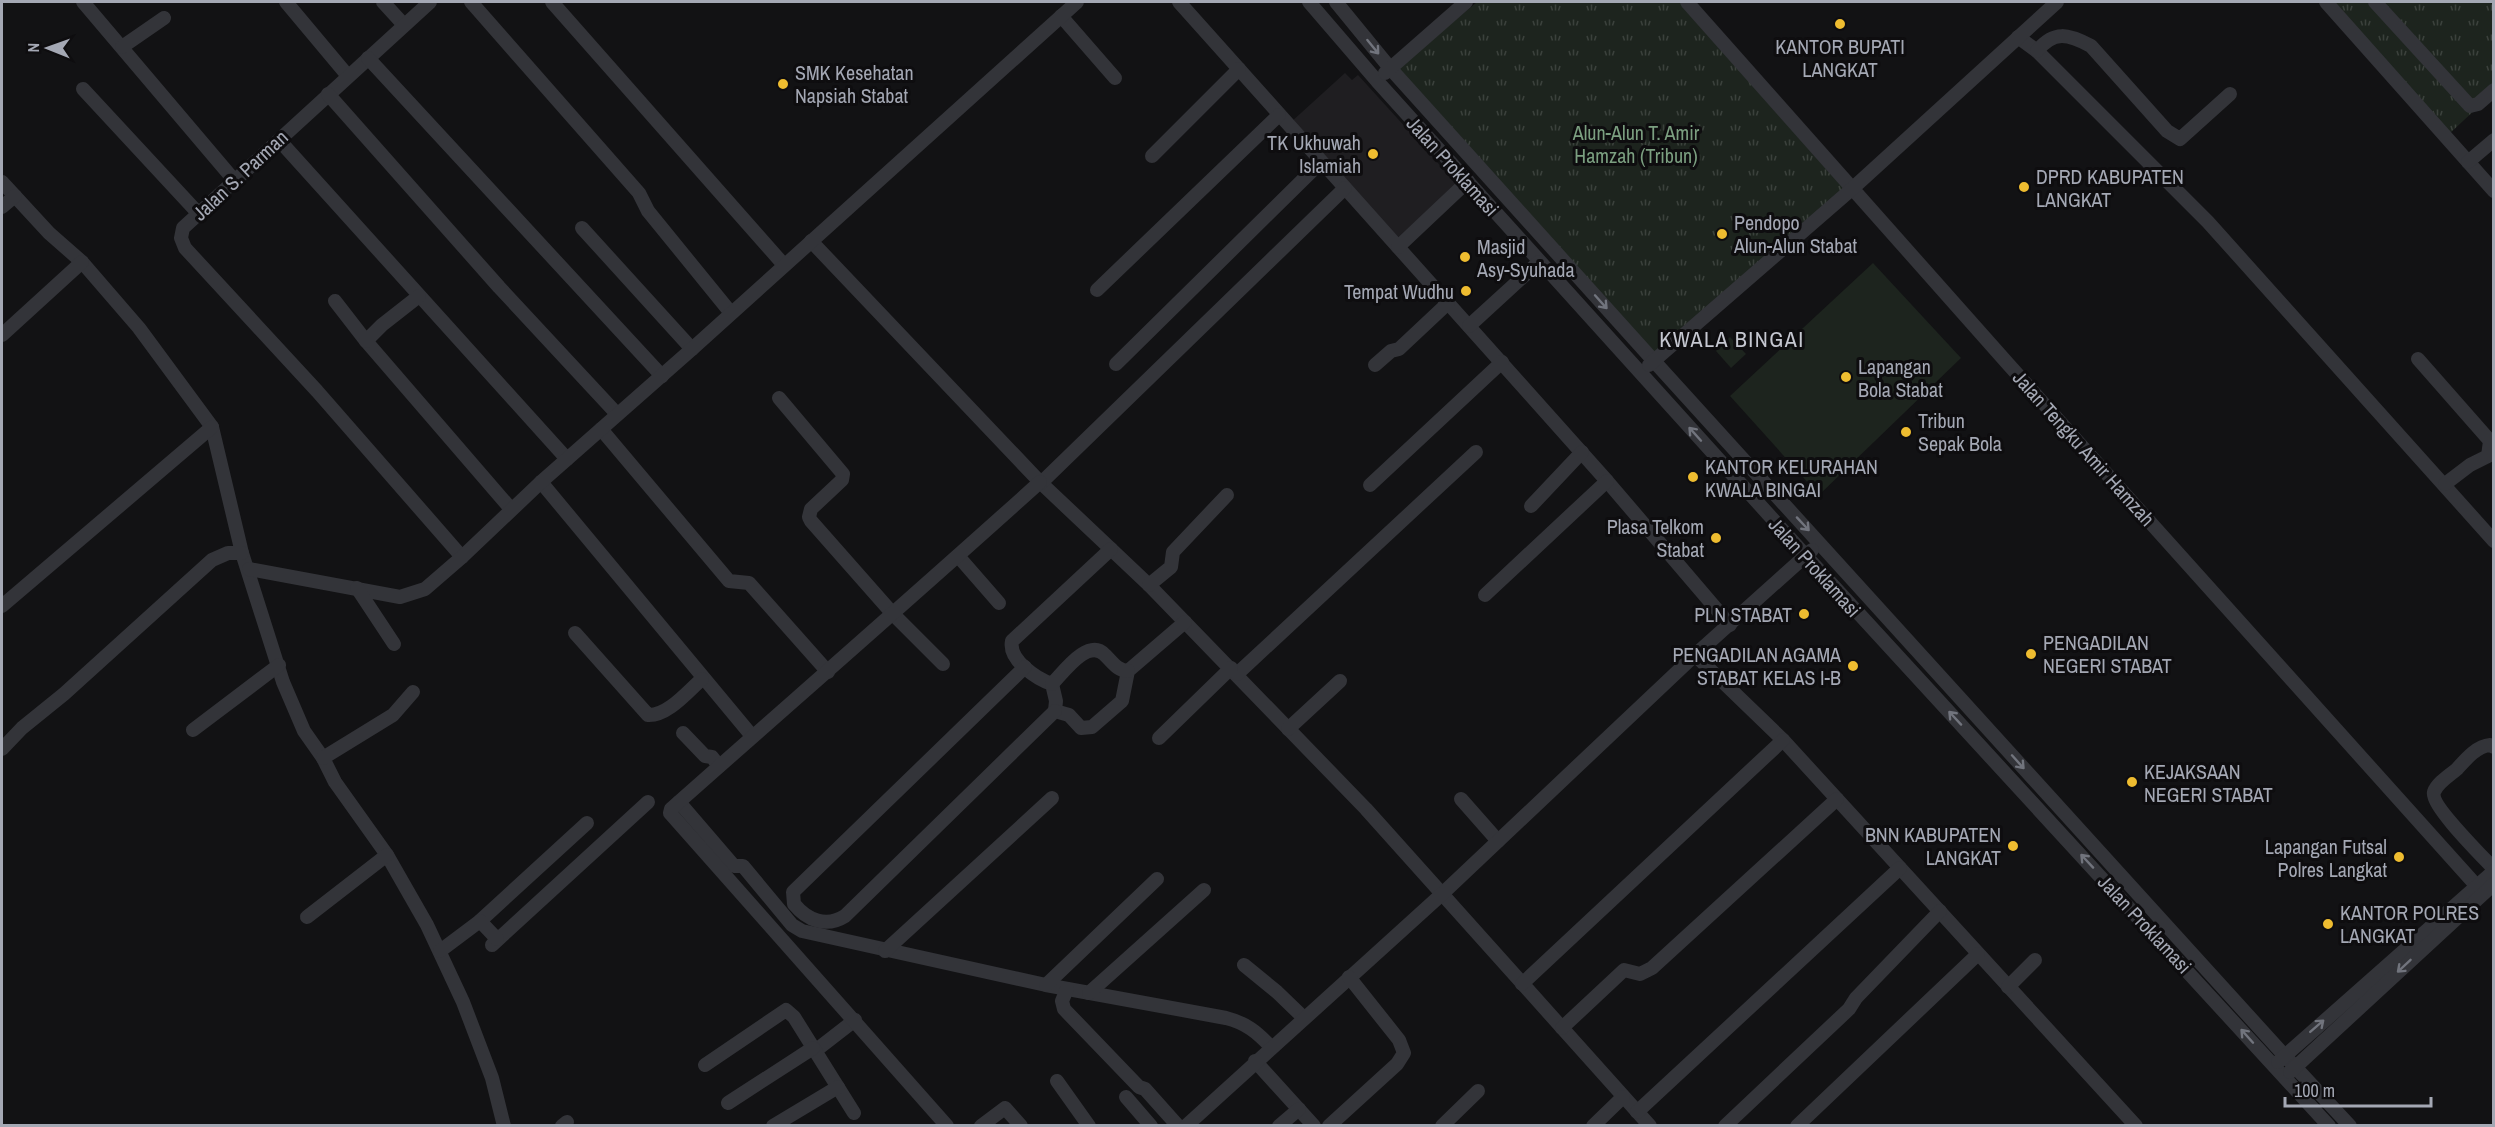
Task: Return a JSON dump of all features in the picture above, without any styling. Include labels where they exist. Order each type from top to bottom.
[{"type":"street","points":[[83,2],[234,180]]},
{"type":"street","points":[[286,2],[348,76]]},
{"type":"street","points":[[383,2],[404,25]]},
{"type":"street","name":"Jalan S. Parman","points":[[430,2],[198,213],[183,228],[182,238],[185,248],[317,391],[462,557]]},
{"type":"street","points":[[471,2],[639,193],[648,211],[732,314]]},
{"type":"street","points":[[552,2],[784,265]]},
{"type":"street","points":[[249,569],[400,597],[425,589],[511,509],[732,314],[1077,2]]},
{"type":"street","points":[[1179,2],[1582,452],[1730,625]]},
{"type":"street","name":"Jalan Proklamasi","points":[[1309,2],[1539,262],[2042,813],[2279,1061],[2295,1067],[2350,1125]]},
{"type":"street","name":"Jalan Proklamasi","points":[[1336,2],[1390,68],[2053,801],[2279,1061],[2285,1078],[2329,1125]]},
{"type":"street","points":[[1377,81],[1466,2]]},
{"type":"street","name":"Jalan Tengku Amir Hamzah","points":[[1687,2],[2485,888]]},
{"type":"street","points":[[1641,374],[1653,360],[1853,188],[2057,2]]},
{"type":"street","points":[[2325,2],[2493,191]]},
{"type":"street","points":[[2374,2],[2470,106],[2478,104],[2493,90]]},
{"type":"street","points":[[1061,16],[1115,78]]},
{"type":"street","points":[[122,47],[164,18]]},
{"type":"street","points":[[2037,51],[2047,39],[2063,35],[2077,38],[2091,46],[2167,132],[2180,139],[2229,94]]},
{"type":"street","points":[[2018,37],[2037,51],[2208,222],[2445,484],[2493,541]]},
{"type":"street","points":[[368,58],[662,376]]},
{"type":"street","points":[[1152,156],[1239,69]]},
{"type":"street","points":[[83,89],[198,213]]},
{"type":"street","points":[[328,94],[617,414]]},
{"type":"street","points":[[1097,290],[1279,115]]},
{"type":"street","points":[[279,140],[567,459]]},
{"type":"street","points":[[2468,162],[2493,140]]},
{"type":"street","points":[[1116,364],[1322,162]]},
{"type":"street","points":[[1398,247],[1468,181]]},
{"type":"street","points":[[2,182],[49,233],[82,262],[139,328],[212,427],[242,553],[284,682],[304,730],[323,758],[335,782],[387,855],[440,951],[492,1078],[504,1125]]},
{"type":"street","points":[[947,1125],[672,817],[676,805],[1041,482],[1345,188]]},
{"type":"street","points":[[2,207],[15,196]]},
{"type":"street","points":[[582,228],[692,349]]},
{"type":"street","points":[[811,241],[1041,482],[1149,585],[1366,809],[1650,1125]]},
{"type":"street","points":[[2,335],[82,262]]},
{"type":"street","points":[[1469,326],[1539,262]]},
{"type":"street","points":[[366,341],[419,296]]},
{"type":"street","points":[[335,301],[366,341],[511,509]]},
{"type":"street","points":[[1375,365],[1391,351],[1398,349],[1448,303]]},
{"type":"street","points":[[2418,359],[2490,441],[2487,456],[2470,465],[2445,484]]},
{"type":"street","points":[[1370,485],[1502,362]]},
{"type":"street","points":[[779,398],[843,474],[842,480],[811,509],[809,517],[893,614],[943,664]]},
{"type":"street","points":[[2,606],[212,427]]},
{"type":"street","points":[[601,429],[729,580],[749,583],[828,672]]},
{"type":"street","points":[[1159,738],[1476,452]]},
{"type":"street","points":[[1531,506],[1582,452]]},
{"type":"street","points":[[1485,595],[1607,481]]},
{"type":"street","points":[[541,482],[702,679],[752,736]]},
{"type":"street","points":[[1149,585],[1171,567],[1173,552],[1227,495]]},
{"type":"street","points":[[1186,1125],[1442,894],[1695,655],[1820,542]]},
{"type":"street","points":[[1052,684],[1035,678],[1025,668],[1012,651],[1012,641],[1111,549]]},
{"type":"street","points":[[2,749],[212,560],[228,553],[242,553]]},
{"type":"street","points":[[958,556],[999,603]]},
{"type":"street","points":[[357,588],[394,644]]},
{"type":"street","points":[[1055,711],[1069,716],[1081,728],[1092,728],[1122,701],[1128,671],[1185,622]]},
{"type":"street","points":[[574,633],[648,715],[657,715],[665,710],[702,679]]},
{"type":"street","points":[[1052,684],[1082,654],[1093,650],[1103,653],[1118,668],[1128,671]]},
{"type":"street","points":[[1695,655],[1783,740],[2136,1125]]},
{"type":"street","points":[[193,730],[279,665]]},
{"type":"street","points":[[1025,668],[793,892],[794,904],[810,919],[838,921],[845,916],[1055,711],[1056,701],[1052,684]]},
{"type":"street","points":[[1288,729],[1340,681]]},
{"type":"street","points":[[323,758],[393,715],[413,692]]},
{"type":"street","points":[[683,733],[705,756],[712,757],[719,766]]},
{"type":"street","points":[[1522,984],[1783,740]]},
{"type":"street","points":[[2285,1078],[2485,888],[2493,870],[2438,806],[2434,799],[2434,792],[2464,761],[2483,746],[2493,747]]},
{"type":"street","points":[[885,951],[1052,798]]},
{"type":"street","points":[[1461,799],[1498,841]]},
{"type":"street","points":[[1562,1028],[1624,970],[1640,974],[1652,968],[1837,799]]},
{"type":"street","points":[[2042,813],[2053,801]]},
{"type":"street","points":[[480,921],[494,942],[648,802]]},
{"type":"street","points":[[676,805],[734,866],[743,866],[792,925],[817,936],[1046,985],[1065,994],[1089,993],[1243,1023],[1256,1031],[1271,1047]]},
{"type":"street","points":[[440,951],[480,921],[587,823]]},
{"type":"street","points":[[307,917],[387,855]]},
{"type":"street","points":[[1637,1112],[1900,868]]},
{"type":"street","points":[[1046,985],[1157,879]]},
{"type":"street","points":[[2279,1061],[2485,888]]},
{"type":"street","points":[[1089,993],[1204,890]]},
{"type":"street","points":[[1725,1125],[1849,1009],[1856,998],[1940,912]]},
{"type":"street","points":[[1797,1125],[1978,954]]},
{"type":"street","points":[[2008,987],[2035,960]]},
{"type":"street","points":[[1244,965],[1304,1018]]},
{"type":"street","points":[[1329,1125],[1397,1064],[1404,1053],[1400,1040],[1349,977]]},
{"type":"street","points":[[1065,994],[1064,1009],[1178,1125]]},
{"type":"street","points":[[705,1065],[786,1010],[794,1017],[854,1113]]},
{"type":"street","points":[[728,1103],[814,1050],[855,1020]]},
{"type":"street","points":[[1255,1061],[1314,1125]]},
{"type":"street","points":[[1057,1081],[1089,1125]]},
{"type":"street","points":[[773,1125],[838,1087]]},
{"type":"street","points":[[1442,1125],[1478,1091]]},
{"type":"street","points":[[1126,1097],[1151,1125]]},
{"type":"street","points":[[1593,1125],[1623,1097]]},
{"type":"street","points":[[981,1125],[1005,1108],[1022,1125]]},
{"type":"street","points":[[1279,1125],[1299,1109]]},
{"type":"shaded area","name":"TK Ukhuwah Islamiah","points":[[1345,73],[1352,80],[1358,75],[1457,184],[1395,240],[1290,123]]},
{"type":"green space","name":"Alun-Alun T. Amir Hamzah (Tribun)","points":[[1477,2],[1685,2],[1849,188],[1653,357],[1395,71]]},
{"type":"green space","points":[[2330,2],[2493,2],[2493,93],[2448,135]]},
{"type":"green space","name":"Lapangan Bola Stabat","points":[[1873,263],[1961,358],[1819,495],[1730,396]]},
{"type":"green space","points":[[1730,337],[1746,354],[1731,368],[1716,351]]},
{"type":"place","name":"KANTOR BUPATI LANGKAT","points":[[1840,24]]},
{"type":"place","name":"SMK Kesehatan Napsiah Stabat","points":[[783,84]]},
{"type":"place","name":"TK Ukhuwah Islamiah","points":[[1373,154]]},
{"type":"place","name":"DPRD KABUPATEN LANGKAT","points":[[2024,187]]},
{"type":"place","name":"Pendopo Alun-Alun Stabat","points":[[1722,234]]},
{"type":"place","name":"Masjid Asy-Syuhada","points":[[1465,257]]},
{"type":"place","name":"Tempat Wudhu","points":[[1466,291]]},
{"type":"place","name":"Lapangan Bola Stabat","points":[[1846,377]]},
{"type":"place","name":"Tribun Sepak Bola","points":[[1906,432]]},
{"type":"place","name":"KANTOR KELURAHAN KWALA BINGAI","points":[[1693,477]]},
{"type":"place","name":"Plasa Telkom Stabat","points":[[1716,538]]},
{"type":"place","name":"PLN STABAT","points":[[1804,614]]},
{"type":"place","name":"PENGADILAN NEGERI STABAT","points":[[2031,654]]},
{"type":"place","name":"PENGADILAN AGAMA STABAT KELAS I-B","points":[[1853,666]]},
{"type":"place","name":"KEJAKSAAN NEGERI STABAT","points":[[2132,782]]},
{"type":"place","name":"BNN KABUPATEN LANGKAT","points":[[2013,846]]},
{"type":"place","name":"Lapangan Futsal Polres Langkat","points":[[2399,857]]},
{"type":"place","name":"KANTOR POLRES LANGKAT","points":[[2328,924]]},
{"type":"district","name":"KWALA BINGAI","points":[[1732,339]]}]
